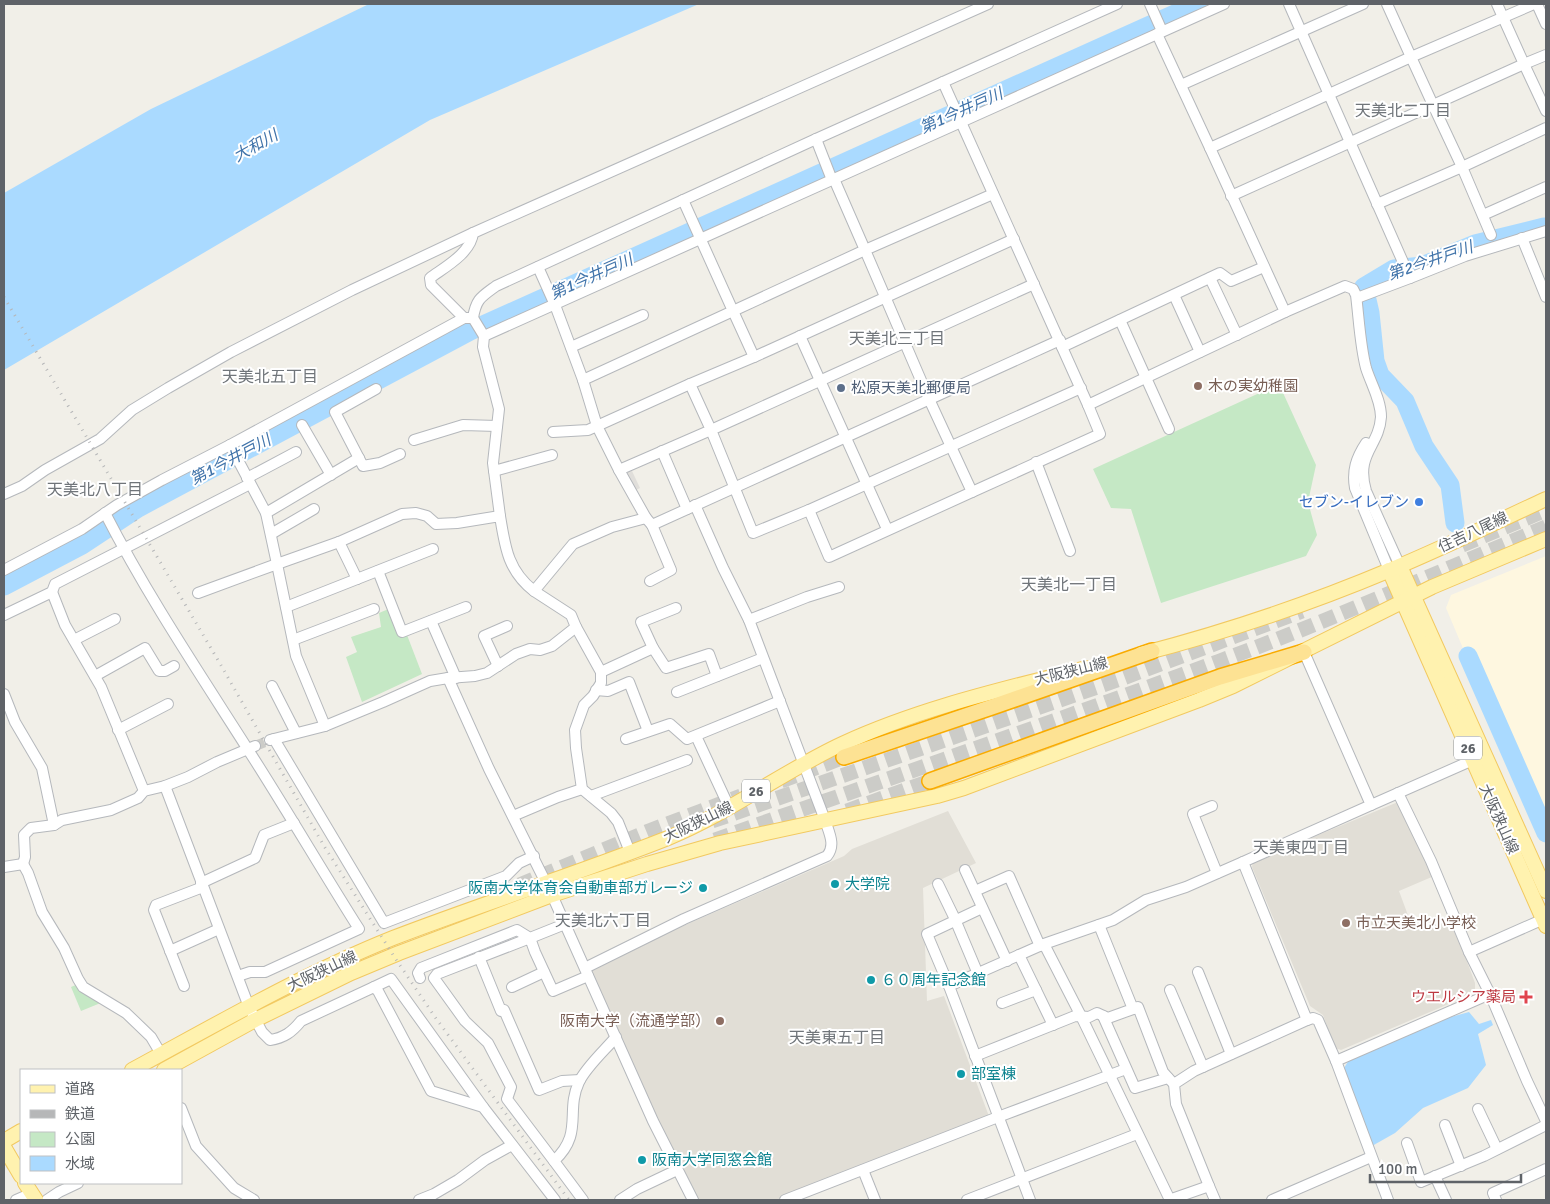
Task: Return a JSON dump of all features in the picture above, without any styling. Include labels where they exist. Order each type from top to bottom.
[{"type":"highway","points":[[844,757],[1152,651]]},
{"type":"highway","points":[[930,782],[1220,677],[1304,652]]},
{"type":"main road","name":"住吉八尾線","points":[[1395,568],[1546,499]]},
{"type":"main road","points":[[1409,598],[1480,565],[1546,539]]},
{"type":"main road","name":"大阪狭山線","points":[[134,1069],[300,981],[392,939],[678,833],[729,807],[804,764],[866,733],[925,712],[1027,683],[1152,651],[1259,619],[1395,568],[1546,891]]},
{"type":"main road","name":"大阪狭山線","points":[[167,1069],[255,1020],[351,973],[399,953],[552,895],[687,851],[751,835],[909,803],[964,788],[1233,686],[1409,598]]},
{"type":"main road","name":"大阪狭山線","points":[[1409,598],[1473,760],[1545,921]]},
{"type":"main road","points":[[4,1141],[20,1132]]},
{"type":"main road","points":[[9,1152],[20,1174]]},
{"type":"street","points":[[4,494],[22,486],[45,470],[92,444],[110,432],[132,410],[224,357],[352,290],[473,233],[988,4]]},
{"type":"street","points":[[4,570],[107,517],[162,480],[232,448],[470,319],[475,305],[496,286],[816,139],[1117,4]]},
{"type":"street","points":[[1150,4],[1181,85],[1285,312]]},
{"type":"street","points":[[484,336],[1224,4]]},
{"type":"street","points":[[1288,4],[1410,278]]},
{"type":"street","points":[[1181,85],[1363,4]]},
{"type":"street","points":[[1387,4],[1491,234]]},
{"type":"street","points":[[1497,4],[1546,111]]},
{"type":"street","points":[[1210,148],[1411,57],[1536,4],[1546,24]]},
{"type":"street","points":[[1231,196],[1546,55]]},
{"type":"street","points":[[810,510],[829,556],[1100,434],[943,82]]},
{"type":"street","points":[[1377,204],[1546,128]]},
{"type":"street","points":[[816,139],[904,343],[972,492]]},
{"type":"street","points":[[1483,215],[1546,187]]},
{"type":"street","points":[[583,380],[865,250],[993,194]]},
{"type":"street","points":[[684,200],[754,357]]},
{"type":"street","points":[[1363,296],[1465,256],[1546,231]]},
{"type":"street","points":[[473,233],[472,241],[463,252],[430,278],[432,285],[470,319],[484,336],[483,347],[499,409],[493,463],[500,516],[510,562],[522,582],[571,616],[601,672],[601,683],[584,705],[575,730],[582,789],[611,813],[618,822],[630,852]]},
{"type":"street","points":[[1522,238],[1546,297]]},
{"type":"street","points":[[553,432],[588,430],[1014,239]]},
{"type":"street","points":[[538,267],[555,304],[571,347],[597,426],[619,470],[649,521],[671,570],[650,581]]},
{"type":"street","points":[[534,591],[573,544],[612,527],[649,521],[691,507],[929,399],[1120,320],[1220,273],[1231,281],[1264,267]]},
{"type":"street","points":[[1210,278],[1237,335]]},
{"type":"street","points":[[619,470],[1034,284]]},
{"type":"street","points":[[1088,405],[1285,312],[1345,286],[1363,296]]},
{"type":"street","points":[[1174,295],[1200,352]]},
{"type":"street","points":[[1363,296],[1366,366],[1380,407],[1381,418],[1378,429],[1358,455],[1353,476],[1358,499],[1395,568]]},
{"type":"street","points":[[571,347],[643,315]]},
{"type":"street","points":[[1120,320],[1169,429]]},
{"type":"street","points":[[800,336],[887,530]]},
{"type":"street","points":[[690,384],[753,533],[810,510],[1081,388]]},
{"type":"street","points":[[376,389],[334,412],[363,466],[380,463],[400,454]]},
{"type":"street","points":[[302,425],[331,475]]},
{"type":"street","points":[[414,440],[463,425],[497,426]]},
{"type":"street","points":[[232,448],[266,513],[296,656],[325,726]]},
{"type":"street","points":[[420,978],[418,973],[421,968],[518,930],[530,938],[553,991],[684,919],[827,856],[831,851],[832,844],[825,820],[749,620],[662,451]]},
{"type":"street","points":[[144,791],[101,687],[65,625],[52,592],[55,584],[124,550],[296,452]]},
{"type":"street","points":[[494,470],[552,455]]},
{"type":"street","points":[[266,513],[359,458]]},
{"type":"street","points":[[1036,462],[1070,551]]},
{"type":"street","points":[[271,534],[314,509]]},
{"type":"street","points":[[198,593],[339,542],[402,514],[416,513],[427,516],[436,524],[457,523],[500,516]]},
{"type":"street","points":[[107,517],[124,550],[189,657],[252,748],[294,823],[359,929],[265,972],[250,972],[238,976]]},
{"type":"street","points":[[339,542],[356,579]]},
{"type":"street","points":[[286,607],[433,549]]},
{"type":"street","points":[[378,571],[402,632],[466,607]]},
{"type":"street","points":[[749,620],[807,597],[840,587]]},
{"type":"street","points":[[4,615],[52,592]]},
{"type":"street","points":[[676,608],[641,622],[652,648],[666,668],[709,654],[717,676]]},
{"type":"street","points":[[293,640],[374,609]]},
{"type":"street","points":[[74,640],[115,619]]},
{"type":"street","points":[[432,621],[452,678],[489,769],[534,856],[652,1121],[693,1200]]},
{"type":"street","points":[[498,666],[484,636],[507,626]]},
{"type":"street","points":[[534,856],[519,863],[506,876],[384,923],[272,740],[325,726],[383,702],[417,685],[430,681],[487,673],[516,654],[530,649],[540,650],[552,646],[576,627]]},
{"type":"street","points":[[94,676],[144,648],[159,671],[165,671],[174,666]]},
{"type":"street","points":[[601,672],[652,648]]},
{"type":"street","points":[[1304,652],[1372,805]]},
{"type":"street","points":[[677,692],[763,658]]},
{"type":"street","points":[[596,690],[608,691],[629,682],[648,731]]},
{"type":"street","points":[[272,686],[296,733]]},
{"type":"street","points":[[4,694],[7,714],[15,722],[42,768],[54,824]]},
{"type":"street","points":[[626,739],[670,724],[687,739],[780,701]]},
{"type":"street","points":[[118,730],[168,704]]},
{"type":"street","points":[[696,736],[729,807]]},
{"type":"street","points":[[161,1054],[151,1037],[126,1013],[83,987],[78,979],[64,948],[42,912],[23,864],[25,856],[24,834],[32,828],[111,810],[138,798],[144,791],[165,786],[252,748]]},
{"type":"street","points":[[591,796],[687,760]]},
{"type":"street","points":[[949,986],[1042,945],[1113,920],[1146,900],[1186,887],[1473,760]]},
{"type":"street","points":[[165,786],[249,1007],[262,1032],[270,1040],[280,1038],[294,1030],[301,1021],[390,979],[428,1033],[554,1200]]},
{"type":"street","points":[[513,816],[582,789]]},
{"type":"street","points":[[1398,793],[1431,861],[1469,952],[1490,994],[1546,1123],[1497,1150],[1421,1182],[1406,1143]]},
{"type":"street","points":[[1212,806],[1193,814],[1217,873]]},
{"type":"street","points":[[184,986],[154,910],[156,905],[256,858],[264,835],[294,823]]},
{"type":"street","points":[[1243,862],[1307,1020]]},
{"type":"street","points":[[4,867],[23,864]]},
{"type":"street","points":[[965,870],[1006,961]]},
{"type":"street","points":[[975,891],[1009,876],[1042,945],[1081,1016],[1170,1200],[1209,1186]]},
{"type":"street","points":[[938,884],[978,974]]},
{"type":"street","points":[[982,908],[927,934],[949,986],[1030,1200]]},
{"type":"street","points":[[1469,952],[1545,921]]},
{"type":"street","points":[[565,924],[437,974],[434,978],[465,1021],[488,1042],[511,1087],[507,1099],[583,1200]]},
{"type":"street","points":[[1099,925],[1133,1010]]},
{"type":"street","points":[[170,951],[219,929]]},
{"type":"street","points":[[1019,955],[1052,1025]]},
{"type":"street","points":[[479,957],[539,1090],[562,1081],[580,1080]]},
{"type":"street","points":[[512,988],[544,972]]},
{"type":"street","points":[[1198,972],[1231,1054]]},
{"type":"street","points":[[374,987],[378,991],[431,1091],[483,1107]]},
{"type":"street","points":[[1002,1004],[1036,990]]},
{"type":"street","points":[[1170,990],[1203,1067]]},
{"type":"street","points":[[1336,1062],[1490,994]]},
{"type":"street","points":[[975,1056],[1075,1016],[1088,1016],[1097,1013],[1108,1018],[1138,1007],[1163,1072],[1171,1081],[1176,1104],[1215,1200]]},
{"type":"street","points":[[1103,1016],[1135,1088],[1171,1081],[1307,1020],[1313,1018],[1318,1020],[1336,1062],[1388,1200]]},
{"type":"street","points":[[554,1161],[562,1153],[572,1134],[575,1097],[580,1080],[616,1037]]},
{"type":"street","points":[[785,1200],[1126,1069]]},
{"type":"street","points":[[1478,1109],[1497,1150]]},
{"type":"street","points":[[182,1111],[196,1146],[234,1188],[254,1200]]},
{"type":"street","points":[[1444,1125],[1461,1166]]},
{"type":"street","points":[[967,1200],[1137,1134]]},
{"type":"street","points":[[419,1200],[434,1194],[458,1180],[484,1160],[512,1146]]},
{"type":"street","points":[[1272,1200],[1371,1157]]},
{"type":"street","points":[[1496,1200],[1493,1193],[1546,1169]]},
{"type":"street","points":[[620,1200],[637,1189],[677,1170]]},
{"type":"street","points":[[863,1170],[875,1200]]},
{"type":"street","points":[[1435,1176],[1446,1200]]},
{"type":"street","points":[[47,1200],[76,1184]]},
{"type":"street","points":[[16,1200],[31,1192]]},
{"type":"shaded area","points":[[632,471],[640,488],[636,490],[627,475],[628,472]]},
{"type":"shaded area","points":[[1546,556],[1546,826],[1471,651],[1465,653],[1446,608],[1451,595]]},
{"type":"shaded area","points":[[1398,802],[1434,876],[1399,891],[1409,918],[1415,931],[1451,918],[1475,983],[1475,989],[1458,1000],[1341,1050],[1335,1048],[1323,1015],[1310,1006],[1252,867],[1253,862]]},
{"type":"shaded area","points":[[948,811],[976,863],[923,888],[927,1001],[944,996],[990,1119],[779,1200],[697,1200],[661,1130],[590,971],[592,968],[621,953],[844,856],[852,849]]},
{"type":"green space","points":[[1279,384],[1316,465],[1308,502],[1317,535],[1306,556],[1161,603],[1131,509],[1111,508],[1093,469]]},
{"type":"green space","points":[[391,608],[407,635],[422,674],[362,702],[346,657],[357,652],[351,637],[381,627],[379,613]]},
{"type":"green space","points":[[78,984],[103,1002],[81,1011],[71,987]]},
{"type":"water","name":"大和川","points":[[369,4],[699,4],[430,120],[4,370],[4,193],[151,109]]},
{"type":"water","points":[[1469,1012],[1479,1024],[1491,1020],[1493,1025],[1478,1034],[1486,1065],[1468,1088],[1423,1108],[1395,1133],[1372,1146],[1344,1068],[1349,1060],[1447,1018]]},
{"type":"waterway","name":"第1今井戸川","points":[[4,586],[82,545],[138,508],[470,331],[1197,4]]},
{"type":"waterway","name":"第2今井戸川","points":[[1455,523],[1450,485],[1424,446],[1405,401],[1380,375],[1375,361],[1370,313],[1364,287],[1394,269],[1422,266],[1475,244],[1544,227]]},
{"type":"waterway","points":[[1468,656],[1546,833]]},
{"type":"tunnel","points":[[1462,545],[1546,510]]},
{"type":"tunnel","points":[[715,840],[1268,643],[1546,527]]},
{"type":"tunnel","points":[[712,821],[1123,678],[1302,611]]},
{"type":"tunnel","points":[[255,746],[270,740]]},
{"type":"tunnel","points":[[781,781],[844,757]]},
{"type":"tunnel","points":[[847,811],[930,781]]},
{"type":"tunnel","points":[[498,894],[649,831],[741,796]]},
{"type":"tunnel","points":[[4,1163],[20,1154]]},
{"type":"railway","points":[[4,297],[222,667],[324,846],[435,1017],[569,1200]]},
{"type":"place","name":"木の実幼稚園","points":[[1198,386]]},
{"type":"place","name":"松原天美北郵便局","points":[[841,388]]},
{"type":"place","name":"セブン-イレブン","points":[[1419,502]]},
{"type":"place","name":"大学院","points":[[835,884]]},
{"type":"place","name":"阪南大学体育会自動車部ガレージ","points":[[703,888]]},
{"type":"place","name":"市立天美北小学校","points":[[1346,923]]},
{"type":"place","name":"６０周年記念館","points":[[871,980]]},
{"type":"place","name":"ウエルシア薬局","points":[[1526,997]]},
{"type":"place","name":"阪南大学（流通学部）","points":[[720,1021]]},
{"type":"place","name":"部室棟","points":[[961,1074]]},
{"type":"place","name":"阪南大学同窓会館","points":[[642,1160]]},
{"type":"district","name":"天美北二丁目","points":[[1403,110]]},
{"type":"district","name":"天美北三丁目","points":[[897,338]]},
{"type":"district","name":"天美北五丁目","points":[[270,376]]},
{"type":"district","name":"天美北八丁目","points":[[95,489]]},
{"type":"district","name":"天美北一丁目","points":[[1069,584]]},
{"type":"district","name":"天美東四丁目","points":[[1301,847]]},
{"type":"district","name":"天美北六丁目","points":[[603,920]]},
{"type":"district","name":"天美東五丁目","points":[[837,1037]]}]
